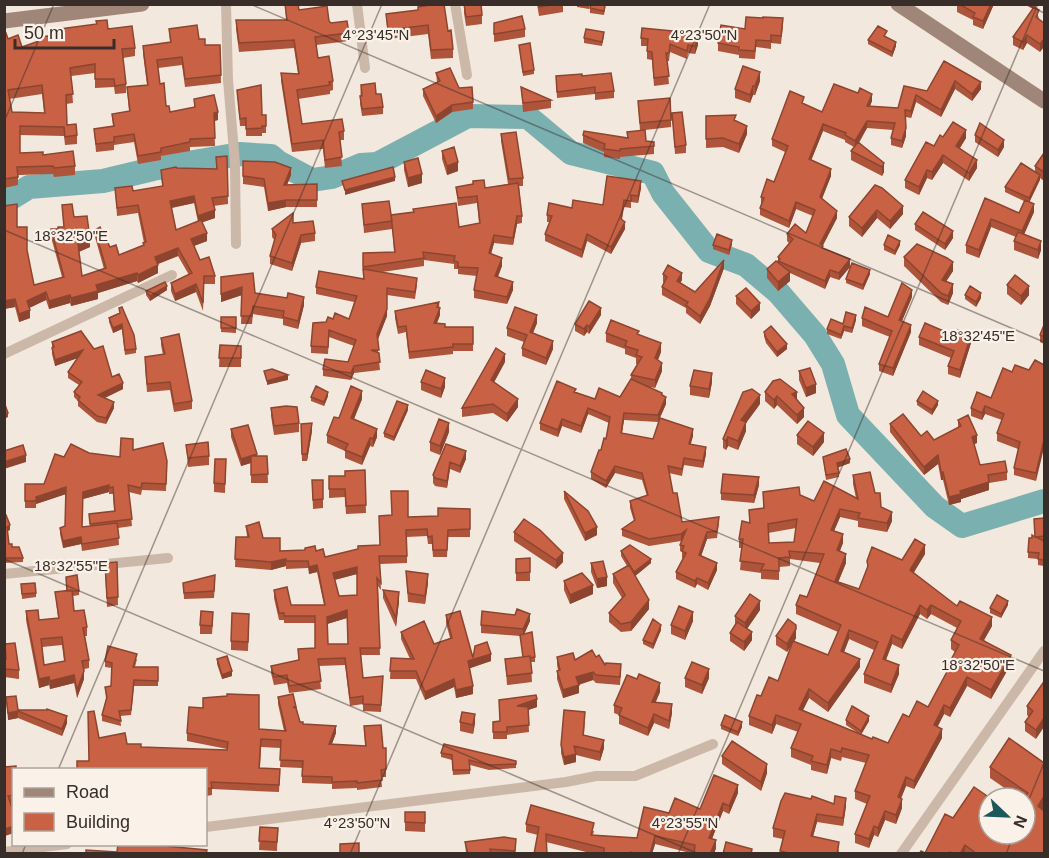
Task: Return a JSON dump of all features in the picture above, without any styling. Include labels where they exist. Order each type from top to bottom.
[{"type":"main road","points":[[4,21],[142,4]]},
{"type":"main road","points":[[899,5],[1044,101]]},
{"type":"street","points":[[226,4],[228,80],[235,164],[236,244]]},
{"type":"street","points":[[357,4],[365,68]]},
{"type":"street","points":[[455,4],[467,75]]},
{"type":"street","points":[[4,354],[172,275]]},
{"type":"street","points":[[4,574],[168,558]]},
{"type":"street","points":[[901,854],[1044,651]]},
{"type":"street","points":[[1035,665],[1044,672]]},
{"type":"street","points":[[207,827],[566,782],[596,776],[635,776],[713,744]]},
{"type":"street","points":[[4,852],[51,846]]},
{"type":"building","points":[[285,4],[298,4],[299,10],[327,6],[331,23],[347,21],[349,33],[315,37],[318,58],[329,56],[333,81],[329,82],[330,85],[297,90],[302,124],[342,119],[344,131],[339,132],[342,157],[325,160],[323,140],[292,144],[281,73],[299,74],[294,40],[239,43],[236,20],[287,20]]},
{"type":"building","points":[[444,4],[453,49],[431,50],[428,25],[388,30],[386,14],[418,10],[418,7]]},
{"type":"building","points":[[464,4],[481,4],[482,15],[466,17]]},
{"type":"building","points":[[539,4],[556,4],[539,7]]},
{"type":"building","points":[[591,4],[605,4],[604,11],[590,8]]},
{"type":"building","points":[[959,4],[991,4],[983,21],[973,17],[975,13]]},
{"type":"building","points":[[1034,7],[1039,10],[1036,17],[1044,23],[1044,39],[1040,44],[1027,35],[1023,42],[1013,37]]},
{"type":"building","points":[[522,16],[525,29],[494,34],[494,23]]},
{"type":"building","points":[[746,17],[783,18],[781,36],[771,35],[771,41],[756,40],[755,51],[739,50],[739,47],[718,43],[721,25],[745,29]]},
{"type":"building","points":[[107,20],[108,29],[132,26],[135,48],[122,49],[126,84],[115,86],[114,79],[95,79],[95,64],[70,68],[73,94],[66,95],[67,125],[76,124],[77,135],[65,137],[64,127],[20,126],[20,153],[43,152],[43,155],[73,151],[75,166],[17,167],[18,177],[4,179],[4,34],[6,33],[8,39],[18,35],[22,47],[39,41],[38,37],[60,35],[60,29],[97,24],[96,21]],"holes":[[[42,85],[45,113],[12,112],[8,90]]]},
{"type":"building","points":[[197,25],[199,39],[205,39],[205,45],[220,45],[221,75],[185,79],[182,57],[157,60],[160,84],[164,83],[166,106],[169,106],[170,112],[195,107],[194,99],[214,95],[218,112],[214,113],[215,138],[190,139],[190,142],[161,148],[161,152],[138,156],[134,134],[114,137],[114,142],[96,144],[94,129],[114,126],[112,114],[130,111],[127,87],[148,85],[143,46],[171,42],[169,29]]},
{"type":"building","points":[[878,26],[887,31],[884,36],[896,42],[892,52],[868,40]]},
{"type":"building","points":[[642,28],[683,32],[698,38],[695,46],[688,45],[687,51],[670,44],[669,53],[666,53],[669,76],[654,78],[652,52],[647,51],[648,39],[641,38]]},
{"type":"building","points":[[586,29],[604,32],[602,42],[584,38]]},
{"type":"building","points":[[530,43],[534,70],[523,72],[519,45]]},
{"type":"building","points":[[944,61],[981,82],[972,94],[955,81],[941,110],[916,95],[911,111],[905,110],[906,128],[902,141],[891,138],[895,123],[867,121],[855,141],[845,135],[846,133],[823,124],[809,159],[831,169],[820,197],[837,211],[820,244],[822,248],[850,259],[839,273],[830,270],[825,281],[778,261],[780,259],[778,257],[793,239],[787,234],[795,224],[806,233],[815,210],[796,202],[789,221],[760,208],[767,179],[774,182],[788,146],[772,139],[790,91],[804,97],[802,103],[822,112],[834,84],[858,93],[860,88],[872,94],[867,106],[898,108],[904,86],[927,91]]},
{"type":"building","points":[[743,66],[760,72],[750,95],[735,89]]},
{"type":"building","points":[[450,68],[459,88],[472,87],[473,102],[452,105],[436,116],[423,89],[440,81],[436,73]]},
{"type":"building","points":[[611,73],[614,91],[595,93],[595,87],[557,92],[556,76]]},
{"type":"building","points":[[375,83],[376,94],[381,94],[383,107],[362,109],[361,85]]},
{"type":"building","points":[[261,85],[262,115],[266,115],[266,126],[246,129],[246,118],[240,119],[237,90]]},
{"type":"building","points":[[521,87],[551,100],[523,103]]},
{"type":"building","points":[[670,98],[671,120],[640,123],[638,101]]},
{"type":"building","points":[[682,112],[686,145],[675,147],[672,113]]},
{"type":"building","points":[[736,115],[734,120],[747,126],[739,144],[723,138],[706,139],[706,116]]},
{"type":"building","points":[[953,122],[966,130],[956,146],[977,160],[969,173],[943,155],[932,172],[927,170],[919,187],[905,180],[926,142],[934,146],[940,135],[943,137]]},
{"type":"building","points":[[980,123],[1004,140],[998,150],[975,135]]},
{"type":"building","points":[[645,130],[646,141],[654,142],[654,146],[620,149],[620,151],[604,149],[605,144],[583,135],[584,131],[628,138],[627,132]]},
{"type":"building","points":[[516,132],[523,178],[509,179],[501,134]]},
{"type":"building","points":[[858,142],[884,163],[882,167],[851,151]]},
{"type":"building","points":[[454,147],[458,162],[447,166],[442,151]]},
{"type":"building","points":[[1044,153],[1044,172],[1035,166]]},
{"type":"building","points":[[227,156],[228,196],[212,198],[215,210],[198,216],[194,196],[170,201],[176,230],[201,220],[207,233],[191,239],[200,260],[209,257],[215,276],[204,276],[203,303],[196,284],[175,294],[171,283],[192,273],[178,248],[155,257],[158,265],[138,275],[137,273],[96,285],[98,291],[49,301],[46,292],[27,301],[30,310],[19,314],[15,299],[4,301],[4,206],[17,204],[17,227],[27,227],[27,250],[34,285],[64,277],[51,229],[64,227],[62,205],[72,204],[74,217],[87,216],[90,239],[78,244],[82,276],[106,268],[95,230],[100,227],[110,247],[116,245],[119,255],[144,245],[143,243],[146,242],[138,205],[117,208],[115,188],[132,186],[133,191],[163,186],[161,170],[176,167],[217,169],[216,157]]},
{"type":"building","points":[[418,158],[422,174],[408,178],[404,162]]},
{"type":"building","points":[[243,161],[275,162],[291,168],[284,185],[317,184],[317,200],[286,200],[268,203],[264,179],[243,176]]},
{"type":"building","points":[[1021,163],[1040,175],[1029,198],[1005,187]]},
{"type":"building","points":[[393,167],[395,177],[345,190],[342,181]]},
{"type":"building","points":[[607,176],[641,181],[638,196],[631,195],[631,201],[624,200],[621,219],[625,222],[611,247],[587,234],[582,250],[545,234],[552,216],[547,215],[549,203],[572,208],[573,200],[603,205]]},
{"type":"building","points":[[484,180],[485,188],[518,183],[522,216],[517,216],[513,238],[494,235],[489,253],[502,258],[495,276],[513,282],[507,297],[474,290],[478,268],[458,267],[458,262],[454,261],[455,256],[423,252],[424,258],[363,267],[363,253],[395,252],[391,215],[414,212],[413,209],[456,203],[459,227],[480,223],[477,196],[458,198],[456,187]]},
{"type":"building","points":[[875,185],[882,188],[903,206],[890,221],[877,210],[862,228],[849,217]]},
{"type":"building","points":[[985,198],[1019,213],[1025,200],[1034,204],[1022,231],[991,219],[979,250],[966,245]]},
{"type":"building","points":[[389,201],[392,221],[364,225],[362,204]]},
{"type":"building","points":[[923,212],[953,231],[945,244],[915,224]]},
{"type":"building","points":[[293,213],[293,223],[313,221],[315,233],[301,235],[292,263],[270,256],[276,235],[272,229]]},
{"type":"building","points":[[1018,232],[1041,241],[1038,250],[1014,241]]},
{"type":"building","points":[[717,234],[732,240],[729,250],[713,245]]},
{"type":"building","points":[[888,235],[900,241],[895,251],[884,245]]},
{"type":"building","points":[[917,244],[953,262],[942,280],[953,284],[948,296],[941,293],[904,257]]},
{"type":"building","points":[[724,260],[710,298],[700,316],[686,305],[688,302],[662,287],[667,277],[663,274],[668,265],[682,273],[677,281],[695,292]]},
{"type":"building","points":[[776,261],[790,272],[778,282],[767,269]]},
{"type":"building","points":[[852,263],[870,270],[863,285],[846,279]]},
{"type":"building","points":[[363,269],[417,278],[415,292],[387,288],[387,309],[377,334],[379,350],[371,350],[379,353],[380,362],[354,366],[351,373],[323,369],[325,359],[348,362],[356,340],[329,330],[328,347],[311,346],[313,323],[326,322],[328,317],[333,319],[335,313],[349,319],[357,296],[316,287],[319,271],[364,279]]},
{"type":"building","points":[[253,273],[255,293],[287,298],[288,293],[304,297],[298,321],[283,317],[284,311],[253,306],[252,316],[241,316],[242,287],[221,294],[221,277]]},
{"type":"building","points":[[1015,275],[1029,286],[1021,296],[1007,285]]},
{"type":"building","points":[[165,282],[167,286],[150,296],[146,291]]},
{"type":"building","points":[[902,283],[912,290],[899,320],[911,325],[893,368],[879,364],[892,331],[862,318],[865,307],[888,317]]},
{"type":"building","points":[[970,286],[981,293],[976,302],[965,295]]},
{"type":"building","points":[[746,288],[760,303],[751,311],[736,296]]},
{"type":"building","points":[[589,301],[601,308],[589,327],[587,325],[584,329],[575,324]]},
{"type":"building","points":[[439,302],[437,307],[440,308],[434,323],[445,324],[445,327],[473,327],[473,344],[453,344],[453,347],[409,352],[406,326],[398,327],[395,311]]},
{"type":"building","points":[[122,307],[134,335],[136,349],[125,350],[122,324],[113,328],[109,318],[120,313],[119,308]]},
{"type":"building","points":[[515,307],[537,315],[530,332],[553,341],[546,358],[522,348],[527,335],[507,328]]},
{"type":"building","points":[[846,312],[856,315],[852,328],[844,326],[841,335],[827,329],[831,319],[843,324]]},
{"type":"building","points":[[221,317],[236,317],[236,328],[221,328]]},
{"type":"building","points":[[611,320],[639,331],[637,334],[661,343],[655,358],[662,363],[655,380],[631,375],[642,357],[636,355],[638,350],[625,346],[627,341],[606,333]]},
{"type":"building","points":[[925,323],[955,336],[958,330],[971,335],[960,370],[948,366],[954,351],[919,337]]},
{"type":"building","points":[[1044,325],[1044,337],[1040,335]]},
{"type":"building","points":[[771,326],[787,344],[777,352],[764,332]]},
{"type":"building","points":[[81,331],[94,349],[103,346],[112,377],[119,374],[123,383],[98,395],[114,402],[106,418],[97,416],[78,400],[80,397],[74,392],[82,382],[68,372],[83,350],[55,360],[52,342]]},
{"type":"building","points":[[179,334],[192,401],[174,404],[170,382],[147,384],[145,357],[165,354],[161,338]]},
{"type":"building","points":[[220,345],[241,346],[241,358],[219,358]]},
{"type":"building","points":[[496,348],[505,354],[491,380],[518,399],[507,414],[493,404],[462,408]]},
{"type":"building","points":[[1035,360],[1044,365],[1044,440],[1036,473],[1014,468],[1020,442],[997,433],[1004,414],[985,406],[982,413],[971,408],[977,392],[991,398],[1003,368],[1012,372],[1015,365],[1029,370]]},
{"type":"building","points":[[810,368],[816,384],[806,388],[799,371]]},
{"type":"building","points":[[272,369],[288,375],[267,381],[264,371]]},
{"type":"building","points":[[426,370],[445,378],[441,389],[421,382]]},
{"type":"building","points":[[694,370],[712,373],[709,389],[690,386]]},
{"type":"building","points":[[631,379],[666,397],[658,415],[624,413],[621,433],[653,439],[660,418],[693,429],[689,444],[706,447],[703,461],[684,458],[682,469],[668,466],[673,493],[677,493],[682,522],[719,517],[717,531],[707,532],[699,555],[717,563],[708,583],[697,578],[695,581],[676,572],[686,553],[682,551],[684,546],[680,545],[686,530],[681,534],[649,539],[622,529],[635,520],[630,501],[648,495],[642,473],[615,466],[606,481],[591,472],[604,438],[606,439],[610,417],[588,408],[581,426],[562,419],[558,430],[540,423],[557,381],[576,389],[574,392],[595,399],[599,388],[620,397]]},
{"type":"building","points":[[780,379],[797,392],[792,394],[804,408],[797,415],[777,396],[774,400],[765,392],[773,381]]},
{"type":"building","points":[[316,386],[328,392],[324,402],[311,397]]},
{"type":"building","points":[[351,386],[362,391],[351,418],[377,429],[373,439],[370,438],[362,457],[345,450],[348,444],[327,435],[334,417],[339,418]]},
{"type":"building","points":[[752,389],[760,395],[741,420],[746,422],[738,441],[728,437],[726,441],[723,439],[743,392]]},
{"type":"building","points":[[923,391],[938,401],[932,410],[917,401]]},
{"type":"building","points":[[397,401],[408,405],[394,437],[384,433]]},
{"type":"building","points":[[4,402],[8,413],[4,414]]},
{"type":"building","points":[[297,407],[299,423],[274,426],[271,408]]},
{"type":"building","points":[[903,414],[921,436],[927,431],[934,440],[961,426],[958,420],[968,415],[977,435],[972,437],[980,465],[1005,461],[1007,472],[988,475],[989,482],[949,497],[938,455],[924,467],[890,424]]},
{"type":"building","points":[[439,419],[449,423],[440,446],[430,442]]},
{"type":"building","points":[[808,421],[824,433],[813,447],[797,435]]},
{"type":"building","points":[[312,423],[307,454],[302,454],[301,424]]},
{"type":"building","points":[[248,425],[257,454],[241,459],[231,429]]},
{"type":"building","points":[[121,438],[133,439],[133,450],[163,443],[167,461],[166,484],[142,483],[141,488],[128,485],[132,519],[90,524],[89,514],[115,511],[113,487],[109,488],[109,485],[83,492],[82,527],[117,523],[119,538],[82,544],[81,537],[63,541],[60,528],[65,526],[66,487],[36,497],[36,501],[25,501],[25,484],[44,484],[55,454],[64,457],[71,444],[89,453],[120,457]]},
{"type":"building","points":[[208,442],[209,456],[188,458],[186,445]]},
{"type":"building","points":[[446,444],[466,451],[460,466],[450,462],[447,481],[435,478],[433,475]]},
{"type":"building","points":[[23,445],[26,455],[4,462],[4,451]]},
{"type":"building","points":[[846,449],[850,459],[837,463],[839,473],[826,475],[823,457]]},
{"type":"building","points":[[251,456],[267,456],[268,474],[251,475]]},
{"type":"building","points":[[215,459],[226,459],[225,484],[214,483]]},
{"type":"building","points":[[365,470],[366,505],[346,506],[345,489],[329,489],[329,476],[345,476],[345,471]]},
{"type":"building","points":[[870,472],[875,493],[880,493],[881,507],[892,512],[887,523],[858,518],[860,513],[840,509],[831,530],[843,534],[837,550],[846,554],[835,581],[859,589],[872,547],[902,560],[915,539],[925,545],[910,570],[957,606],[960,601],[992,617],[980,639],[1011,655],[991,690],[967,677],[950,708],[944,705],[934,725],[942,729],[914,781],[906,777],[898,797],[902,799],[896,815],[885,811],[878,828],[874,826],[869,839],[855,834],[870,796],[855,791],[869,755],[842,748],[841,752],[831,749],[827,765],[811,761],[813,756],[791,748],[801,724],[776,715],[772,725],[749,716],[757,695],[761,696],[769,677],[778,681],[793,641],[828,655],[841,625],[796,605],[800,595],[807,597],[824,554],[789,551],[790,557],[779,558],[779,571],[761,570],[764,564],[740,561],[743,539],[739,539],[742,521],[750,523],[749,510],[764,508],[763,492],[799,487],[800,495],[814,501],[824,481],[858,499],[853,475]],"holes":[[[797,519],[794,542],[769,543],[768,524]],[[920,605],[927,610],[931,605],[961,621],[951,640],[959,645],[928,707],[917,701],[909,717],[903,714],[888,743],[873,737],[872,739],[799,709],[809,689],[828,703],[860,659],[841,651],[849,630],[878,642],[864,674],[891,685],[899,665],[883,659],[892,635],[902,640]]]},
{"type":"building","points":[[723,474],[759,477],[754,495],[721,493]]},
{"type":"building","points":[[312,480],[323,480],[323,499],[313,500]]},
{"type":"building","points":[[391,491],[408,491],[408,517],[438,516],[438,508],[470,509],[470,529],[448,530],[447,550],[433,550],[432,536],[428,537],[427,529],[406,530],[407,556],[379,556],[381,583],[377,578],[380,648],[360,648],[363,678],[383,676],[381,705],[363,704],[363,696],[350,698],[345,658],[318,659],[321,681],[289,686],[287,675],[274,677],[271,666],[299,660],[298,649],[315,648],[315,616],[284,616],[284,613],[279,613],[274,590],[287,587],[291,605],[325,605],[317,565],[309,567],[308,561],[286,561],[286,559],[271,562],[235,559],[236,537],[249,537],[246,526],[259,522],[263,538],[280,538],[280,551],[305,550],[305,548],[315,546],[316,551],[323,549],[325,557],[358,549],[358,546],[380,545],[379,516],[392,515]],"holes":[[[357,567],[357,595],[339,596],[333,573]],[[347,610],[348,644],[328,644],[327,617]]]},
{"type":"building","points":[[564,491],[588,511],[597,527],[585,533]]},
{"type":"building","points":[[6,515],[10,525],[7,527],[9,544],[12,544],[12,547],[19,547],[23,558],[4,558],[4,516]]},
{"type":"building","points":[[1044,518],[1044,536],[1036,537],[1044,541],[1044,560],[1038,559],[1039,553],[1028,552],[1029,538],[1032,538],[1032,535],[1035,537],[1034,519]]},
{"type":"building","points":[[524,519],[540,530],[563,553],[556,560],[514,532]]},
{"type":"building","points":[[630,545],[651,559],[634,572],[621,551]]},
{"type":"building","points":[[530,558],[530,572],[516,573],[516,559]]},
{"type":"building","points":[[603,561],[607,577],[597,579],[591,563]]},
{"type":"building","points":[[117,562],[118,597],[107,598],[105,563]]},
{"type":"building","points":[[629,565],[649,600],[631,622],[621,624],[609,613],[625,595],[613,574]]},
{"type":"building","points":[[406,571],[428,574],[425,596],[408,593]]},
{"type":"building","points":[[582,573],[593,585],[570,595],[564,581]]},
{"type":"building","points":[[77,575],[79,591],[67,591],[66,577]]},
{"type":"building","points":[[215,575],[214,591],[184,593],[183,583]]},
{"type":"building","points":[[35,583],[36,593],[22,594],[21,584]]},
{"type":"building","points":[[72,590],[74,611],[84,610],[87,627],[83,628],[89,660],[82,661],[84,671],[77,690],[74,675],[50,681],[49,677],[39,679],[26,611],[38,610],[39,620],[59,618],[55,592]],"holes":[[[62,637],[65,661],[44,665],[41,639]]]},
{"type":"building","points":[[383,590],[399,592],[396,618]]},
{"type":"building","points":[[750,594],[760,601],[745,623],[735,616]]},
{"type":"building","points":[[997,595],[1008,601],[1001,614],[990,608]]},
{"type":"building","points":[[679,606],[693,612],[685,631],[671,625]]},
{"type":"building","points":[[517,609],[530,614],[523,629],[481,625],[482,611],[515,615]]},
{"type":"building","points":[[201,611],[213,612],[212,626],[200,625]]},
{"type":"building","points":[[460,611],[473,658],[475,646],[487,642],[491,654],[468,661],[473,686],[456,690],[454,679],[425,692],[416,671],[390,671],[391,658],[414,659],[401,632],[424,621],[434,644],[452,638],[446,615]]},
{"type":"building","points":[[232,613],[249,614],[248,642],[231,641]]},
{"type":"building","points":[[653,619],[661,625],[653,644],[643,640]]},
{"type":"building","points":[[788,619],[796,625],[796,629],[787,644],[776,636]]},
{"type":"building","points":[[737,622],[752,632],[744,642],[730,633]]},
{"type":"building","points":[[532,632],[535,657],[523,657],[520,635]]},
{"type":"building","points":[[15,643],[19,670],[4,669],[5,644]]},
{"type":"building","points":[[108,646],[137,654],[133,667],[158,667],[158,681],[134,680],[131,710],[119,711],[121,721],[102,715],[107,697],[105,687],[111,686],[112,663],[105,661]]},
{"type":"building","points":[[592,650],[596,657],[599,655],[605,665],[606,663],[621,664],[620,677],[596,675],[593,672],[576,677],[579,685],[563,690],[557,671],[560,670],[557,657],[573,653],[575,660]]},
{"type":"building","points":[[227,656],[232,671],[222,675],[217,659]]},
{"type":"building","points":[[530,656],[532,673],[507,676],[505,659]]},
{"type":"building","points":[[692,662],[709,669],[702,685],[685,678]]},
{"type":"building","points":[[639,674],[660,683],[652,702],[672,704],[669,721],[654,714],[648,728],[619,715],[622,708],[614,705],[627,675],[637,679]]},
{"type":"building","points":[[1043,683],[1044,718],[1036,730],[1025,722],[1033,711],[1027,706]]},
{"type":"building","points":[[227,694],[259,695],[259,729],[286,731],[278,697],[293,694],[296,707],[293,707],[296,708],[300,722],[336,726],[329,744],[366,746],[364,726],[381,725],[383,748],[386,748],[386,769],[381,770],[382,780],[357,783],[357,781],[332,782],[332,777],[302,776],[303,761],[280,760],[281,740],[261,739],[259,768],[280,769],[279,785],[211,782],[212,788],[207,789],[207,768],[77,768],[77,761],[89,761],[88,712],[94,711],[99,738],[125,733],[127,744],[141,744],[141,747],[227,750],[228,742],[187,733],[189,707],[203,708],[203,698],[227,696]]},
{"type":"building","points":[[536,695],[537,699],[517,706],[528,707],[529,725],[507,727],[507,732],[493,732],[493,722],[500,721],[499,700]]},
{"type":"building","points":[[16,696],[18,710],[47,709],[67,716],[62,729],[18,711],[8,713],[6,697]]},
{"type":"building","points":[[852,706],[869,716],[861,731],[846,720]]},
{"type":"building","points":[[564,710],[585,712],[583,735],[604,740],[600,752],[574,746],[576,754],[564,757],[561,745]]},
{"type":"building","points":[[462,712],[475,714],[473,725],[460,722]]},
{"type":"building","points":[[725,715],[742,722],[738,732],[721,725]]},
{"type":"building","points":[[1009,738],[1044,763],[1044,796],[1038,806],[1044,811],[1044,854],[977,854],[965,845],[960,854],[950,852],[949,854],[919,854],[921,851],[925,853],[945,814],[953,818],[974,787],[977,789],[977,846],[1037,846],[1037,786],[1018,786],[990,767]]},
{"type":"building","points":[[732,741],[767,764],[761,782],[722,756]]},
{"type":"building","points":[[444,744],[516,761],[516,764],[489,765],[469,760],[470,770],[453,770],[452,755],[441,753]]},
{"type":"building","points":[[16,766],[12,768],[12,795],[8,796],[12,807],[12,827],[5,829],[4,767]]},
{"type":"building","points":[[714,775],[738,785],[729,806],[723,803],[709,838],[716,840],[710,854],[694,854],[695,845],[655,836],[650,854],[631,852],[631,854],[604,854],[604,848],[546,834],[547,854],[534,854],[539,827],[526,824],[531,805],[594,823],[591,835],[637,838],[644,807],[669,813],[675,798],[700,809]]},
{"type":"building","points":[[785,793],[811,799],[812,796],[834,804],[835,796],[846,798],[843,818],[817,814],[811,836],[839,842],[837,854],[792,854],[780,851],[785,831],[773,828]]},
{"type":"building","points":[[405,812],[425,812],[425,823],[405,822]]},
{"type":"building","points":[[260,827],[278,828],[277,842],[259,841]]},
{"type":"building","points":[[504,837],[516,839],[515,851],[490,849],[491,854],[468,854],[465,842]]},
{"type":"building","points":[[726,842],[752,849],[751,854],[723,854]]},
{"type":"building","points":[[359,843],[359,854],[340,854],[340,844]]},
{"type":"building","points":[[118,846],[165,846],[207,850],[206,854],[86,854],[86,850],[117,852]]},
{"type":"waterway","points":[[4,201],[29,187],[103,181],[153,169],[240,154],[271,156],[312,180],[332,177],[361,165],[377,164],[468,116],[528,117],[571,153],[653,173],[663,193],[709,251],[746,265],[778,292],[815,335],[833,364],[848,415],[935,507],[962,526],[1044,501]]}]
